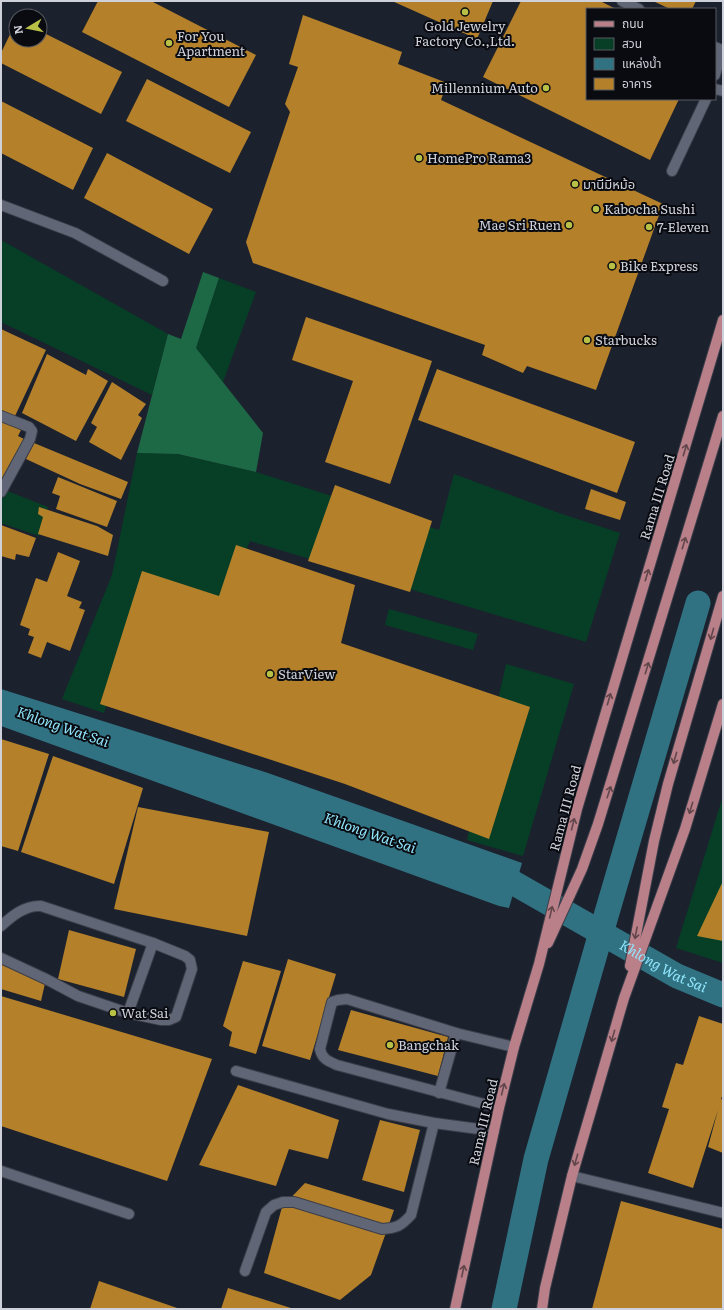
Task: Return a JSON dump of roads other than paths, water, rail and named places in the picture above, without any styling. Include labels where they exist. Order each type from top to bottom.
[{"type":"main road","name":"Rama III Road","points":[[455,1309],[499,1108],[514,1047],[539,964],[579,801],[723,320]]},
{"type":"main road","points":[[539,964],[582,868],[598,824],[723,416]]},
{"type":"main road","points":[[624,998],[668,784],[723,596]]},
{"type":"main road","points":[[542,1309],[545,1288],[572,1176],[624,998],[685,829],[723,704]]},
{"type":"street","points":[[622,1],[637,8]]},
{"type":"street","points":[[716,70],[720,48]]},
{"type":"street","points":[[672,171],[706,100]]},
{"type":"street","points":[[1,205],[76,233],[163,281]]},
{"type":"street","points":[[1,416],[29,427],[32,431],[30,439],[1,492]]},
{"type":"street","points":[[1,926],[26,908],[40,906],[153,943],[185,956],[190,960],[192,969],[176,1017],[169,1020],[161,1020],[128,1013],[78,996],[46,978],[1,958]]},
{"type":"street","points":[[128,1013],[153,943]]},
{"type":"street","points":[[499,1108],[337,1065],[326,1061],[321,1055],[320,1048],[332,1002],[338,1000],[347,1000],[456,1033],[514,1047]]},
{"type":"street","points":[[439,1093],[456,1033]]},
{"type":"street","points":[[236,1071],[388,1114],[434,1123],[494,1131]]},
{"type":"street","points":[[245,1271],[266,1212],[274,1205],[283,1202],[294,1202],[382,1229],[394,1228],[404,1223],[411,1214],[434,1123]]},
{"type":"street","points":[[1,1171],[129,1214]]},
{"type":"street","points":[[572,1176],[723,1213]]},
{"type":"street","points":[[537,1309],[545,1288]]},
{"type":"water","points":[[1,689],[268,773],[522,863],[509,908],[499,906],[1,726]]},
{"type":"waterway","points":[[504,1309],[536,1159],[698,603]]},
{"type":"waterway","name":"Khlong Wat Sai","points":[[484,872],[512,882],[677,976],[723,995]]},
{"type":"place","name":"Gold Jewelry Factory Co.,Ltd.","points":[[465,12]]},
{"type":"place","name":"For You Apartment","points":[[169,43]]},
{"type":"place","name":"Millennium Auto","points":[[546,88]]},
{"type":"place","name":"HomePro Rama3","points":[[419,158]]},
{"type":"place","name":"มานีมีหม้อ","points":[[575,184]]},
{"type":"place","name":"Kabocha Sushi","points":[[596,209]]},
{"type":"place","name":"Mae Sri Ruen","points":[[569,225]]},
{"type":"place","name":"7-Eleven","points":[[649,227]]},
{"type":"place","name":"Bike Express","points":[[612,266]]},
{"type":"place","name":"Starbucks","points":[[587,340]]},
{"type":"place","name":"StarView","points":[[270,674]]},
{"type":"place","name":"Wat Sai","points":[[113,1013]]},
{"type":"place","name":"Bangchak","points":[[390,1045]]}]
